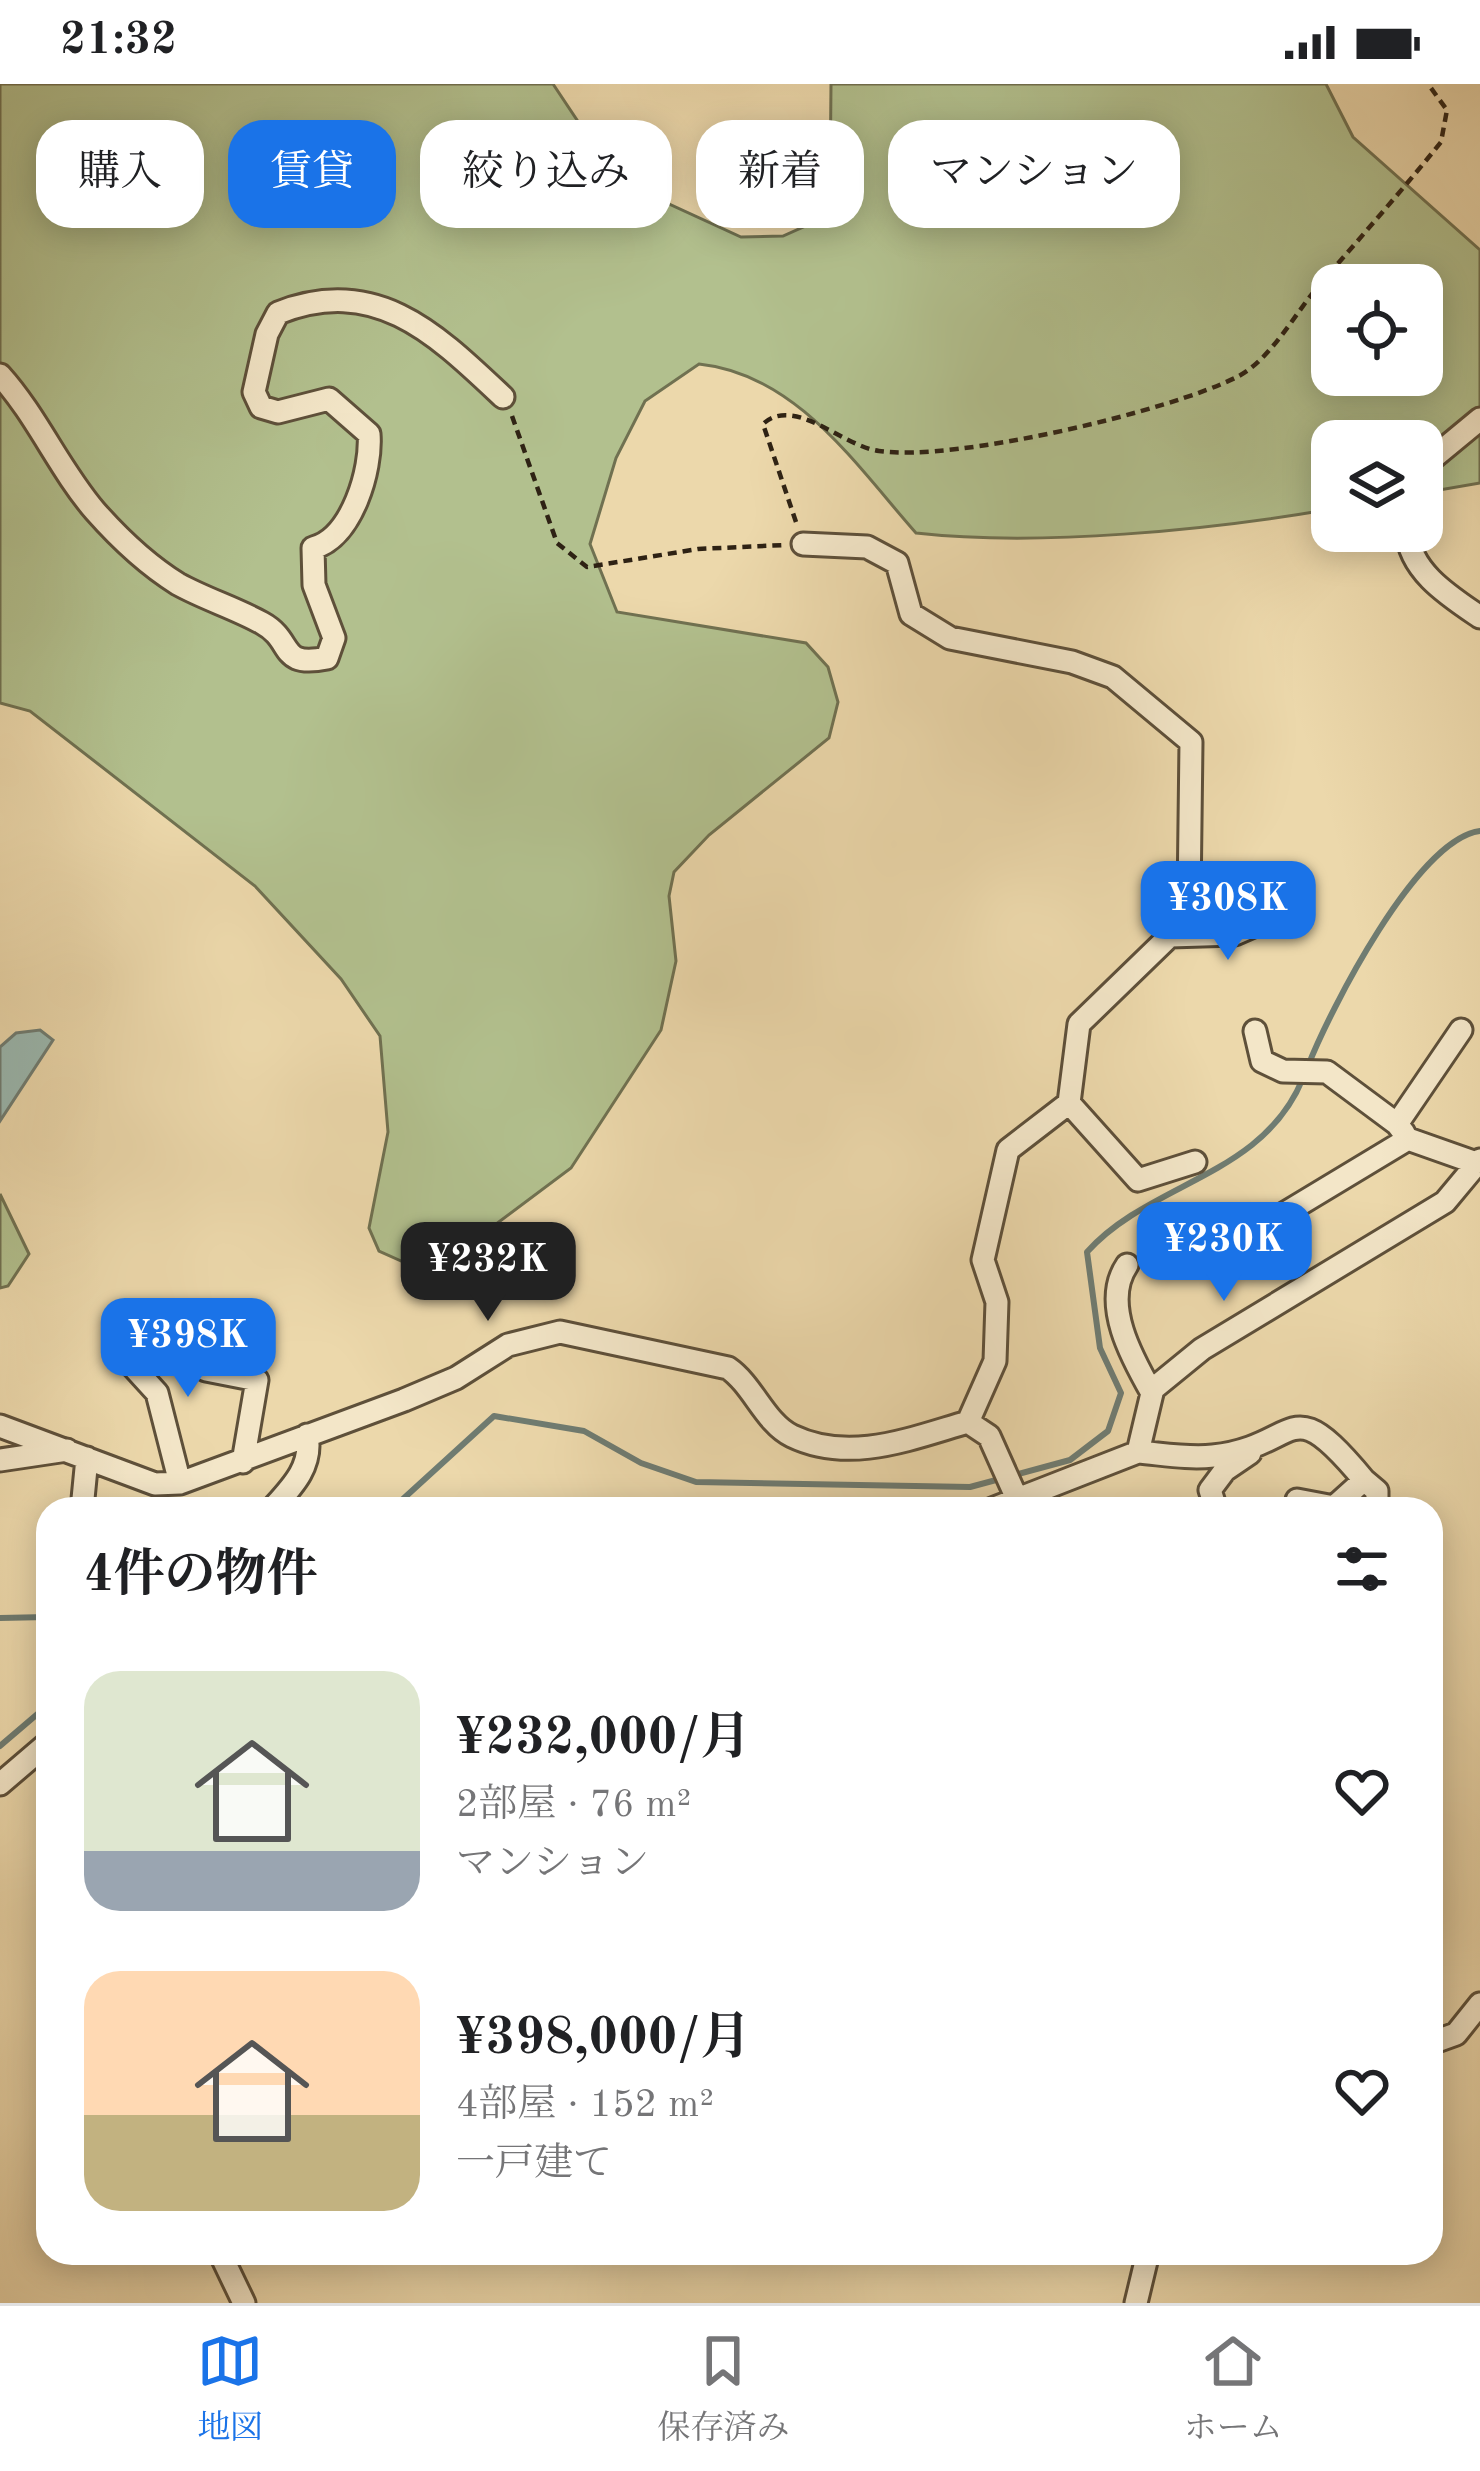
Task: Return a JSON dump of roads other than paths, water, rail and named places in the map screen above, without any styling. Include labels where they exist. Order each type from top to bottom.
[{"type":"street","points":[[0,375],[30,408],[94,510],[126,541],[177,583],[268,626],[292,658],[304,663],[327,658],[334,638],[314,585],[313,548],[326,545],[355,503],[370,454],[369,434],[329,399],[278,412],[261,407],[254,392],[267,334],[278,313],[307,301],[356,297],[445,343],[503,397]]},
{"type":"street","points":[[1443,450],[1480,419]]},
{"type":"street","points":[[803,544],[866,548],[897,562],[910,614],[950,638],[1113,676],[1191,742],[1189,902],[1169,936],[1079,1024],[1070,1103],[1008,1150],[983,1260],[998,1301],[995,1361],[968,1422]]},
{"type":"street","points":[[1408,552],[1444,592],[1480,617]]},
{"type":"street","points":[[1169,936],[1235,934],[1269,919],[1290,918]]},
{"type":"street","points":[[1138,1452],[1152,1393],[1202,1348],[1445,1202],[1478,1162],[1402,1131],[1321,1072],[1291,1071],[1262,1060],[1255,1030]]},
{"type":"street","points":[[1282,1216],[1402,1131],[1461,1030]]},
{"type":"street","points":[[1070,1103],[1138,1180],[1195,1162]]},
{"type":"street","points":[[1127,1264],[1117,1294],[1128,1350],[1152,1393]]},
{"type":"street","points":[[0,1426],[155,1484],[180,1483],[456,1378],[508,1346],[560,1332],[728,1368],[746,1380],[756,1399],[791,1436],[866,1451],[968,1422],[989,1436],[1016,1495]]},
{"type":"street","points":[[126,1359],[157,1393],[180,1483]]},
{"type":"street","points":[[206,1370],[257,1380],[243,1462]]},
{"type":"street","points":[[1013,1497],[1138,1452],[1216,1456],[1306,1427],[1325,1433],[1377,1491],[1377,1497]]},
{"type":"street","points":[[283,1497],[296,1482],[310,1452],[307,1436]]},
{"type":"street","points":[[1212,1497],[1210,1490],[1256,1442]]},
{"type":"street","points":[[0,1460],[77,1454]]},
{"type":"street","points":[[77,1454],[81,1497]]},
{"type":"street","points":[[1345,1497],[1364,1480]]},
{"type":"street","points":[[0,1784],[36,1753]]},
{"type":"street","points":[[1443,2039],[1456,2034],[1480,2004]]},
{"type":"street","points":[[226,2265],[244,2303]]},
{"type":"street","points":[[1136,2303],[1145,2265]]},
{"type":"water","points":[[40,1030],[53,1040],[0,1121],[0,1047],[16,1033]]},
{"type":"waterway","points":[[1308,1066],[1355,969],[1404,894],[1455,841],[1480,831]]},
{"type":"waterway","points":[[405,1497],[494,1416],[584,1431],[641,1463],[696,1482],[970,1487],[1070,1460],[1108,1431],[1121,1393],[1100,1348],[1087,1252],[1113,1228],[1234,1158],[1261,1137],[1285,1111],[1303,1078]]},
{"type":"waterway","points":[[0,1618],[36,1617]]},
{"type":"waterway","points":[[0,1746],[36,1715]]}]
